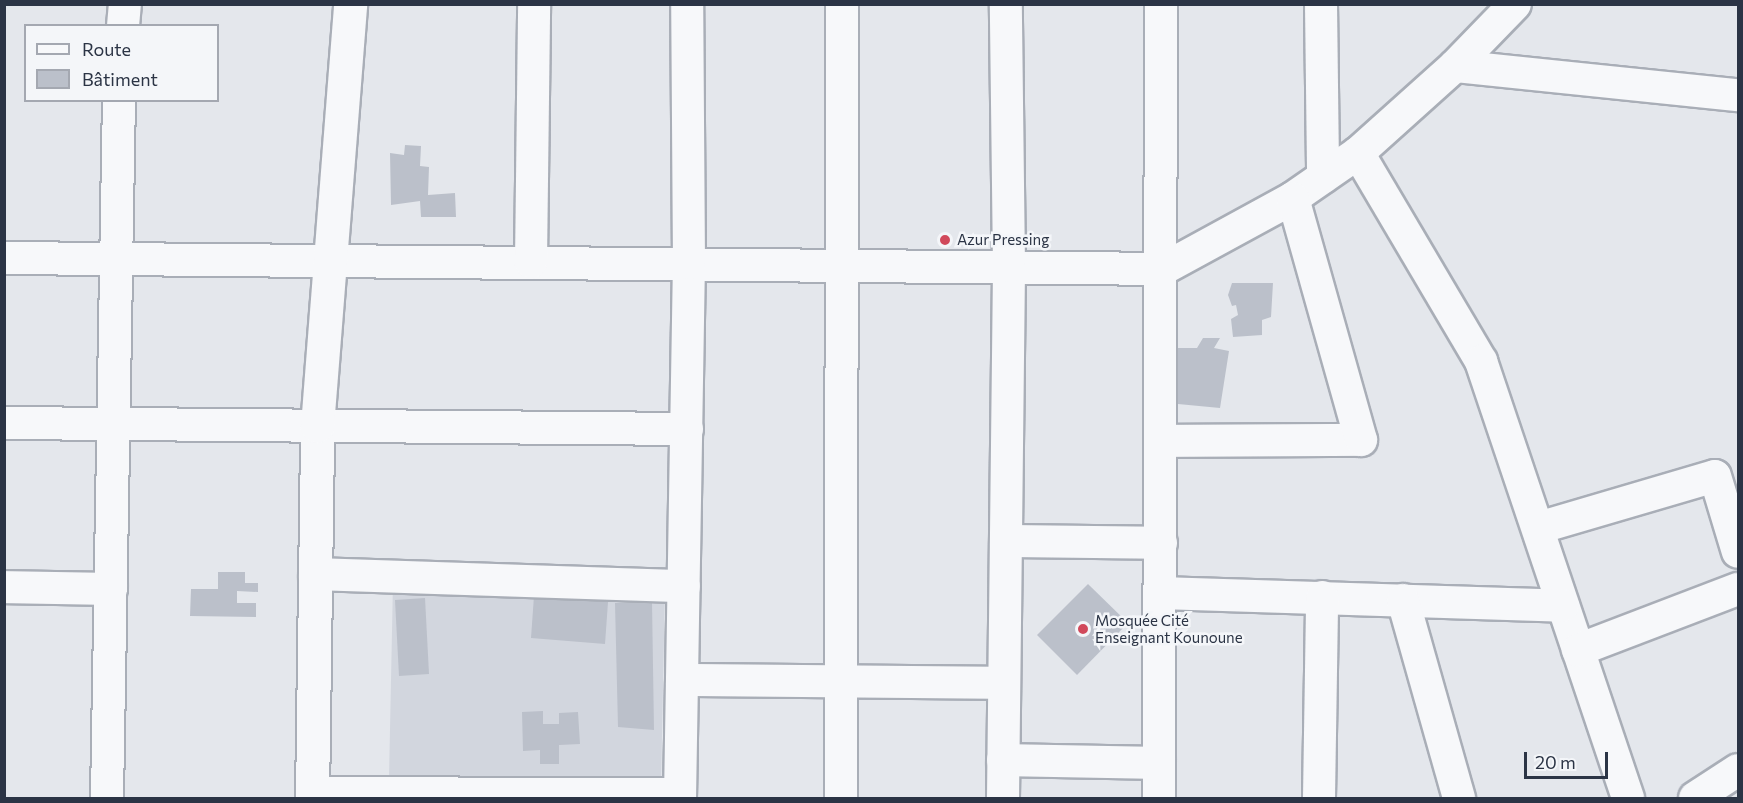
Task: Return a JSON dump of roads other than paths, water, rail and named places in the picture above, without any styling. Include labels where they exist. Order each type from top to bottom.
[{"type":"street","points":[[123,24],[124,4]]},
{"type":"street","points":[[351,4],[317,426],[312,796],[512,797],[680,796],[689,263],[687,4]]},
{"type":"street","points":[[531,262],[534,4]]},
{"type":"street","points":[[841,798],[844,264],[842,4]]},
{"type":"street","points":[[1003,798],[1009,266],[1006,4]]},
{"type":"street","points":[[1159,798],[1163,269],[1161,4]]},
{"type":"street","points":[[1321,4],[1323,177]]},
{"type":"street","points":[[4,258],[844,264],[1163,269],[1293,198],[1358,153],[1455,66],[1515,4]]},
{"type":"street","points":[[1455,66],[1738,95]]},
{"type":"street","points":[[107,798],[119,102]]},
{"type":"street","points":[[1358,153],[1481,361],[1628,798]]},
{"type":"street","points":[[1162,441],[1361,440],[1293,198]]},
{"type":"street","points":[[4,423],[687,429]]},
{"type":"street","points":[[1538,528],[1715,476],[1738,552]]},
{"type":"street","points":[[1006,542],[1161,543]]},
{"type":"street","points":[[315,574],[684,586]]},
{"type":"street","points":[[4,587],[111,589]]},
{"type":"street","points":[[1578,650],[1738,589]]},
{"type":"street","points":[[1160,593],[1563,606]]},
{"type":"street","points":[[1319,798],[1322,597]]},
{"type":"street","points":[[1402,600],[1459,798]]},
{"type":"street","points":[[682,680],[1004,683]]},
{"type":"street","points":[[1003,760],[1159,763]]},
{"type":"street","points":[[1695,798],[1738,770]]},
{"type":"place","name":"Azur Pressing","points":[[945,240]]},
{"type":"place","name":"Mosquée Cité Enseignant Kounoune","points":[[1083,629]]}]
